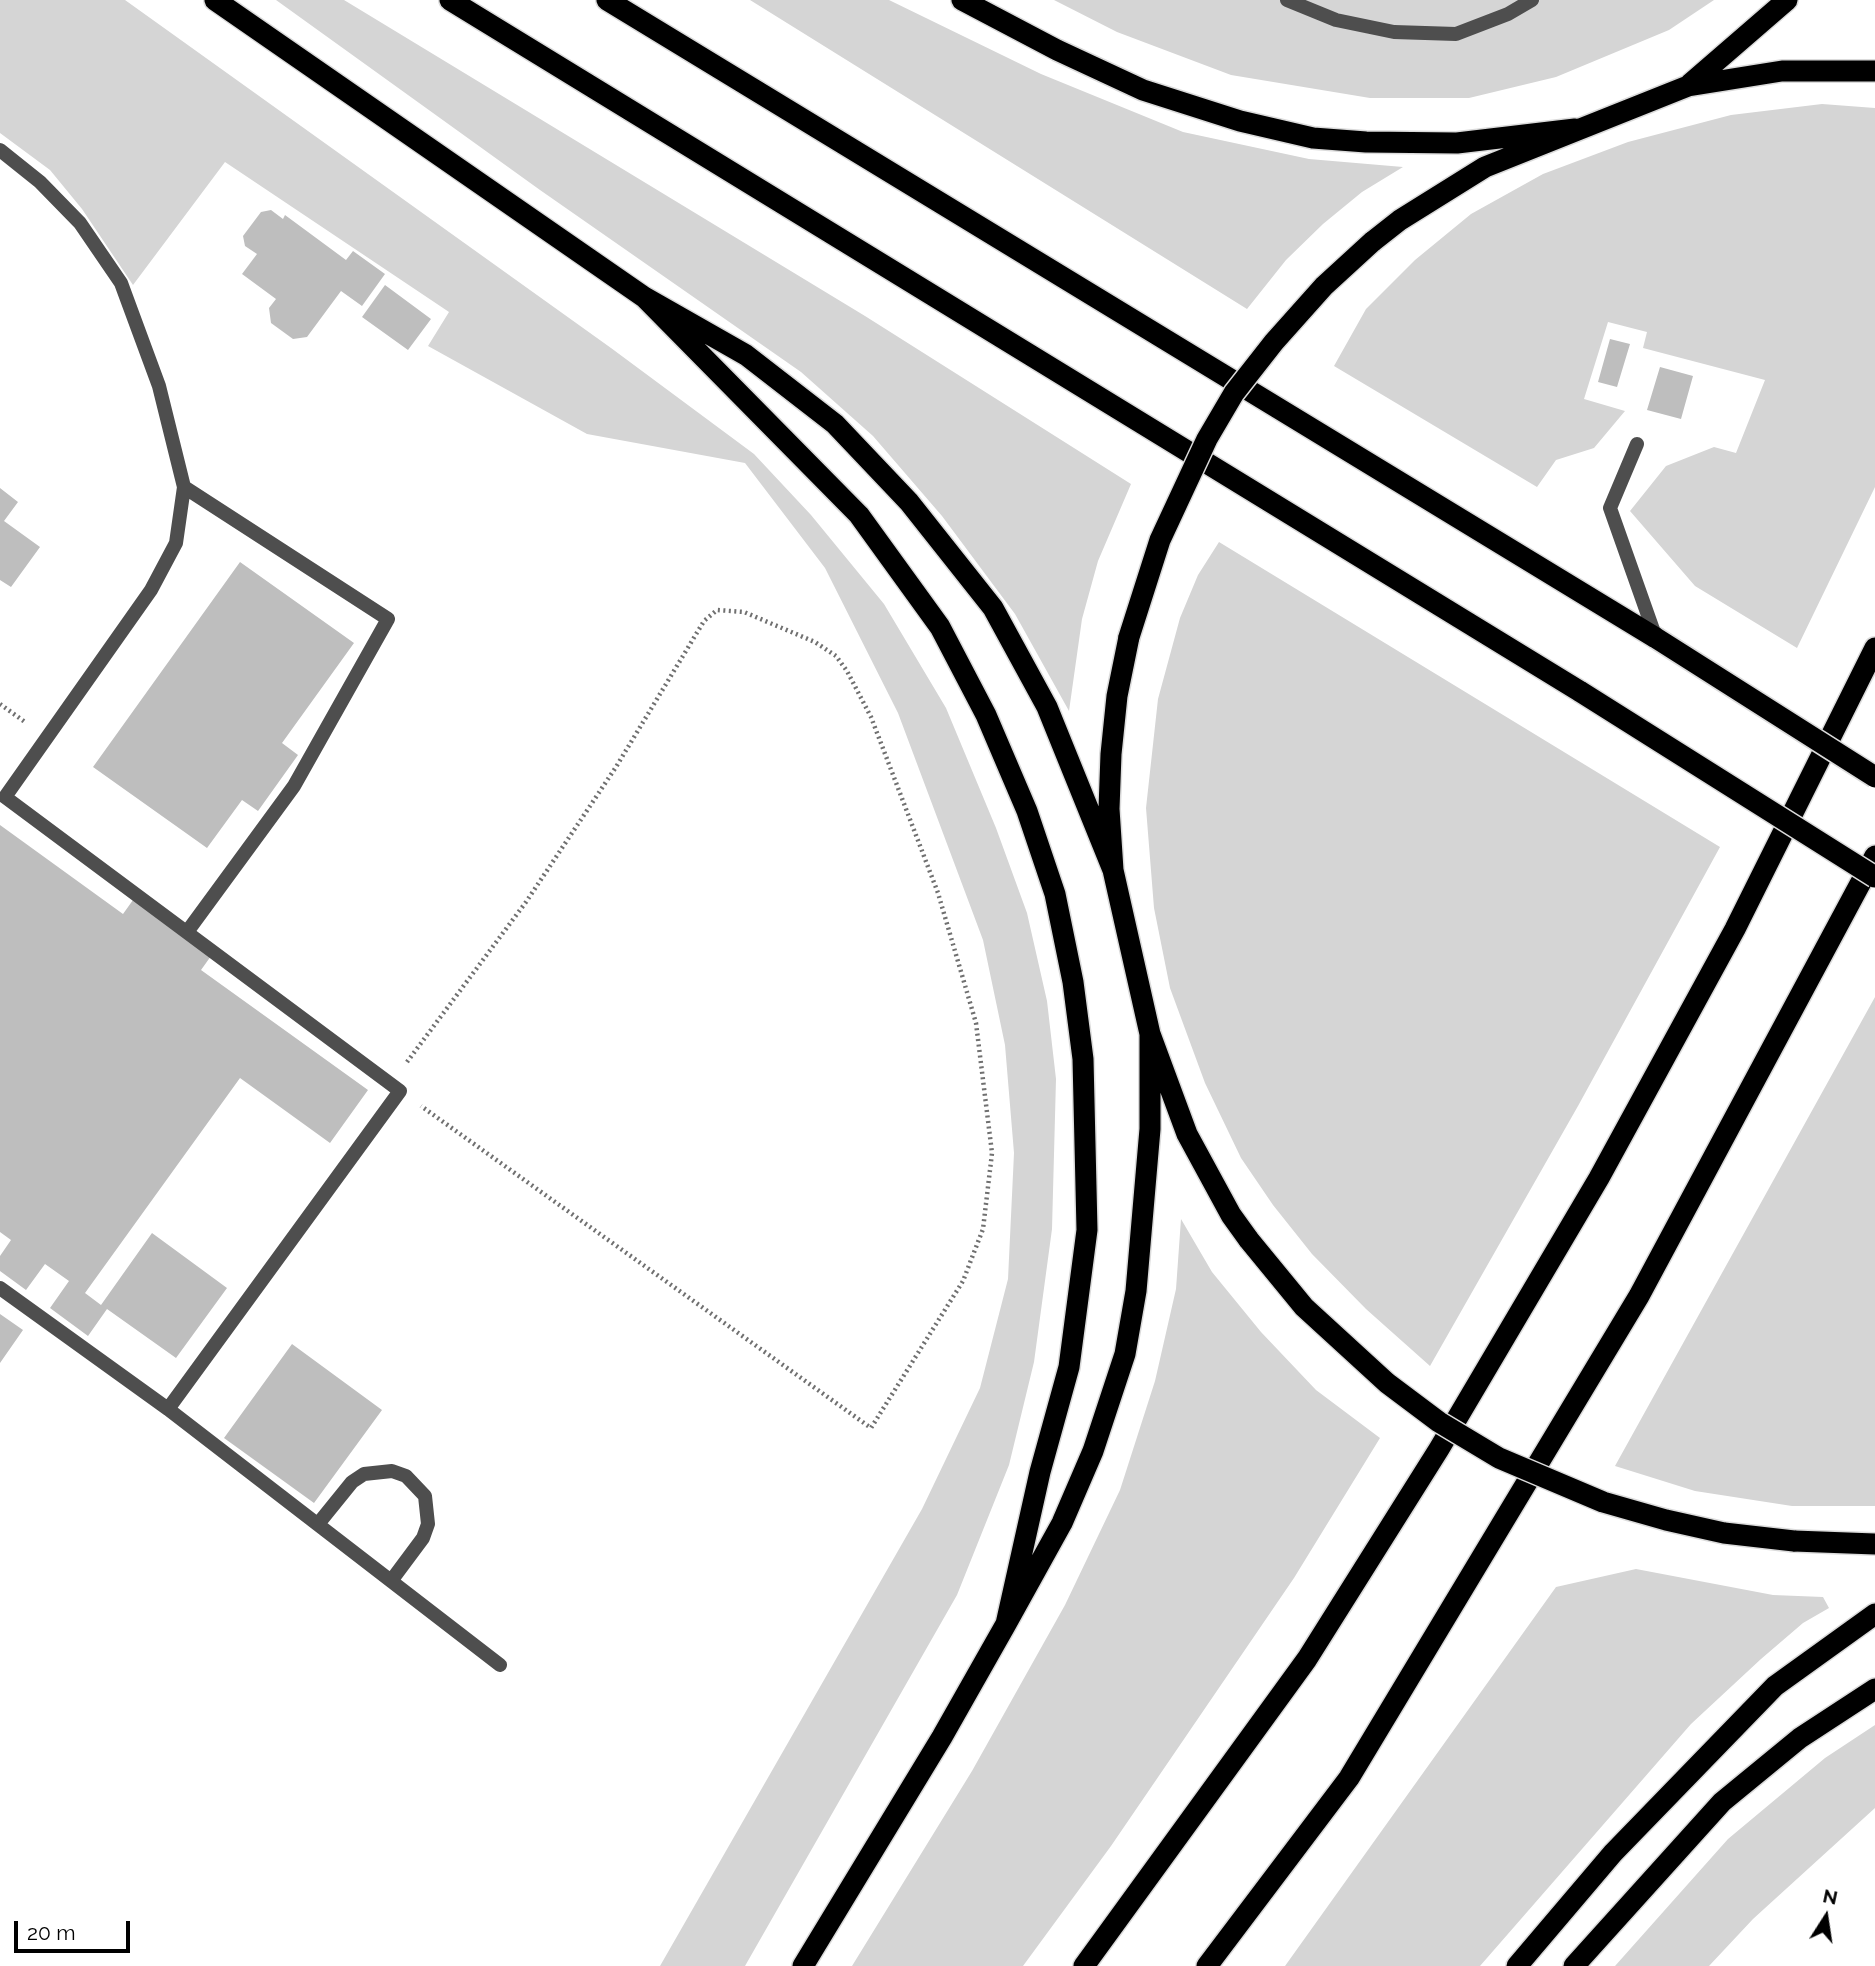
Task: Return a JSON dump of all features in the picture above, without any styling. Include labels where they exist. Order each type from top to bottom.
[{"type":"highway","points":[[215,0],[644,297],[746,355],[835,424],[909,502],[993,608],[1047,707],[1113,870]]},
{"type":"highway","points":[[450,0],[1581,692],[1875,877]]},
{"type":"highway","points":[[607,0],[1656,638],[1875,777]]},
{"type":"highway","points":[[962,0],[1057,50],[1143,90],[1240,121],[1312,138],[1366,142],[1457,143],[1575,129]]},
{"type":"highway","points":[[1688,86],[1787,0]]},
{"type":"highway","points":[[1875,71],[1782,71],[1688,86],[1575,129],[1485,167],[1400,220],[1324,286],[1274,342],[1234,393],[1207,439],[1160,540],[1129,637],[1117,696],[1109,809],[1113,870],[1150,1034],[1187,1134],[1231,1215],[1304,1307],[1353,1353],[1439,1422],[1499,1458],[1592,1497],[1666,1520],[1724,1532],[1794,1541],[1875,1544]]},
{"type":"highway","points":[[644,297],[859,515],[940,627],[986,715],[1027,811],[1055,894],[1073,982],[1083,1059],[1087,1230],[1069,1367],[1040,1472],[1006,1625]]},
{"type":"highway","points":[[1084,1966],[1307,1659],[1439,1449],[1599,1178],[1735,929],[1875,648]]},
{"type":"highway","points":[[1207,1966],[1349,1778],[1632,1308],[1875,856]]},
{"type":"highway","points":[[803,1966],[942,1737],[1006,1625],[1062,1523],[1093,1451],[1125,1354],[1142,1244],[1150,1129],[1150,1034]]},
{"type":"highway","points":[[1517,1966],[1613,1853],[1775,1686],[1875,1614]]},
{"type":"highway","points":[[1574,1966],[1722,1802],[1800,1738],[1875,1689]]},
{"type":"lane","points":[[1287,0],[1336,20],[1394,32],[1456,34],[1508,14],[1532,0]]},
{"type":"lane","points":[[0,150],[40,182],[80,223],[121,283],[159,386],[184,487],[176,543],[151,590],[5,797],[395,1088],[168,1409]]},
{"type":"lane","points":[[1637,444],[1610,508],[1656,638]]},
{"type":"lane","points":[[184,487],[388,619],[294,786],[187,932]]},
{"type":"lane","points":[[0,1288],[168,1409],[500,1665]]},
{"type":"lane","points":[[318,1524],[352,1482],[364,1474],[392,1471],[406,1476],[425,1496],[428,1524],[423,1538],[391,1581]]},
{"type":"path","points":[[716,610],[744,612],[814,642],[835,656],[847,671],[871,717],[938,893],[976,1023],[992,1153],[983,1229],[963,1281],[871,1428],[395,1088],[526,902],[616,767],[704,621],[716,610]]},
{"type":"shaded area","points":[[0,0],[125,0],[611,348],[754,454],[811,515],[884,604],[946,708],[996,828],[1027,913],[1047,1001],[1056,1079],[1052,1229],[1034,1362],[1009,1465],[957,1595],[745,1966],[660,1966],[922,1509],[980,1388],[1008,1279],[1014,1153],[1005,1045],[983,940],[898,713],[825,568],[745,463],[587,434],[428,346],[449,312],[225,162],[133,285],[82,209],[50,170],[0,133]]},
{"type":"shaded area","points":[[276,0],[344,0],[865,316],[1131,484],[1098,561],[1082,619],[1069,711],[1015,614],[942,516],[873,436],[801,372],[540,190]]},
{"type":"shaded area","points":[[750,0],[889,0],[1041,74],[1183,132],[1309,159],[1403,167],[1362,192],[1323,224],[1286,260],[1247,309]]},
{"type":"shaded area","points":[[1054,0],[1714,0],[1669,30],[1556,77],[1469,98],[1370,98],[1231,75],[1117,32]]},
{"type":"shaded area","points":[[1822,104],[1875,108],[1875,487],[1797,648],[1695,586],[1630,511],[1666,466],[1714,447],[1736,453],[1765,380],[1643,348],[1647,332],[1608,322],[1584,399],[1625,411],[1594,448],[1556,460],[1537,487],[1334,366],[1366,309],[1415,260],[1471,214],[1543,174],[1628,142],[1731,115]]},
{"type":"shaded area","points":[[1219,542],[1720,847],[1578,1106],[1430,1366],[1366,1309],[1312,1254],[1273,1205],[1241,1158],[1205,1083],[1170,988],[1154,908],[1146,808],[1158,699],[1180,618],[1198,575]]},
{"type":"shaded area","points":[[1875,997],[1875,1506],[1792,1506],[1695,1491],[1615,1466]]},
{"type":"shaded area","points":[[1181,1219],[1212,1272],[1261,1332],[1316,1390],[1380,1438],[1294,1578],[1111,1846],[1023,1966],[852,1966],[972,1771],[1065,1605],[1120,1490],[1155,1381],[1176,1289]]},
{"type":"shaded area","points":[[1636,1569],[1773,1595],[1823,1597],[1829,1608],[1803,1623],[1691,1724],[1480,1966],[1285,1966],[1556,1587]]},
{"type":"shaded area","points":[[1875,1725],[1875,1808],[1753,1919],[1709,1966],[1615,1966],[1728,1839],[1825,1758]]},
{"type":"building","points":[[271,210],[283,219],[285,215],[346,260],[353,251],[385,274],[362,306],[341,291],[307,337],[293,339],[271,323],[269,308],[276,299],[242,274],[257,254],[245,246],[243,236],[261,212]]},
{"type":"building","points":[[385,285],[431,319],[408,350],[362,317]]},
{"type":"building","points":[[1610,339],[1630,344],[1617,387],[1598,382]]},
{"type":"building","points":[[1660,367],[1693,376],[1681,419],[1647,410]]},
{"type":"building","points":[[0,488],[18,502],[4,521],[40,547],[11,587],[0,580]]},
{"type":"building","points":[[240,562],[354,643],[282,743],[298,755],[258,811],[242,800],[207,848],[93,767]]},
{"type":"building","points":[[0,825],[123,914],[133,900],[211,956],[201,970],[368,1090],[330,1143],[240,1078],[85,1293],[101,1305],[152,1233],[227,1288],[176,1358],[107,1309],[88,1336],[50,1308],[69,1281],[45,1264],[26,1290],[0,1271],[0,1256],[11,1240],[0,1232]]},
{"type":"building","points":[[0,1314],[23,1330],[0,1363]]},
{"type":"building","points":[[292,1344],[382,1410],[314,1503],[224,1438]]}]
